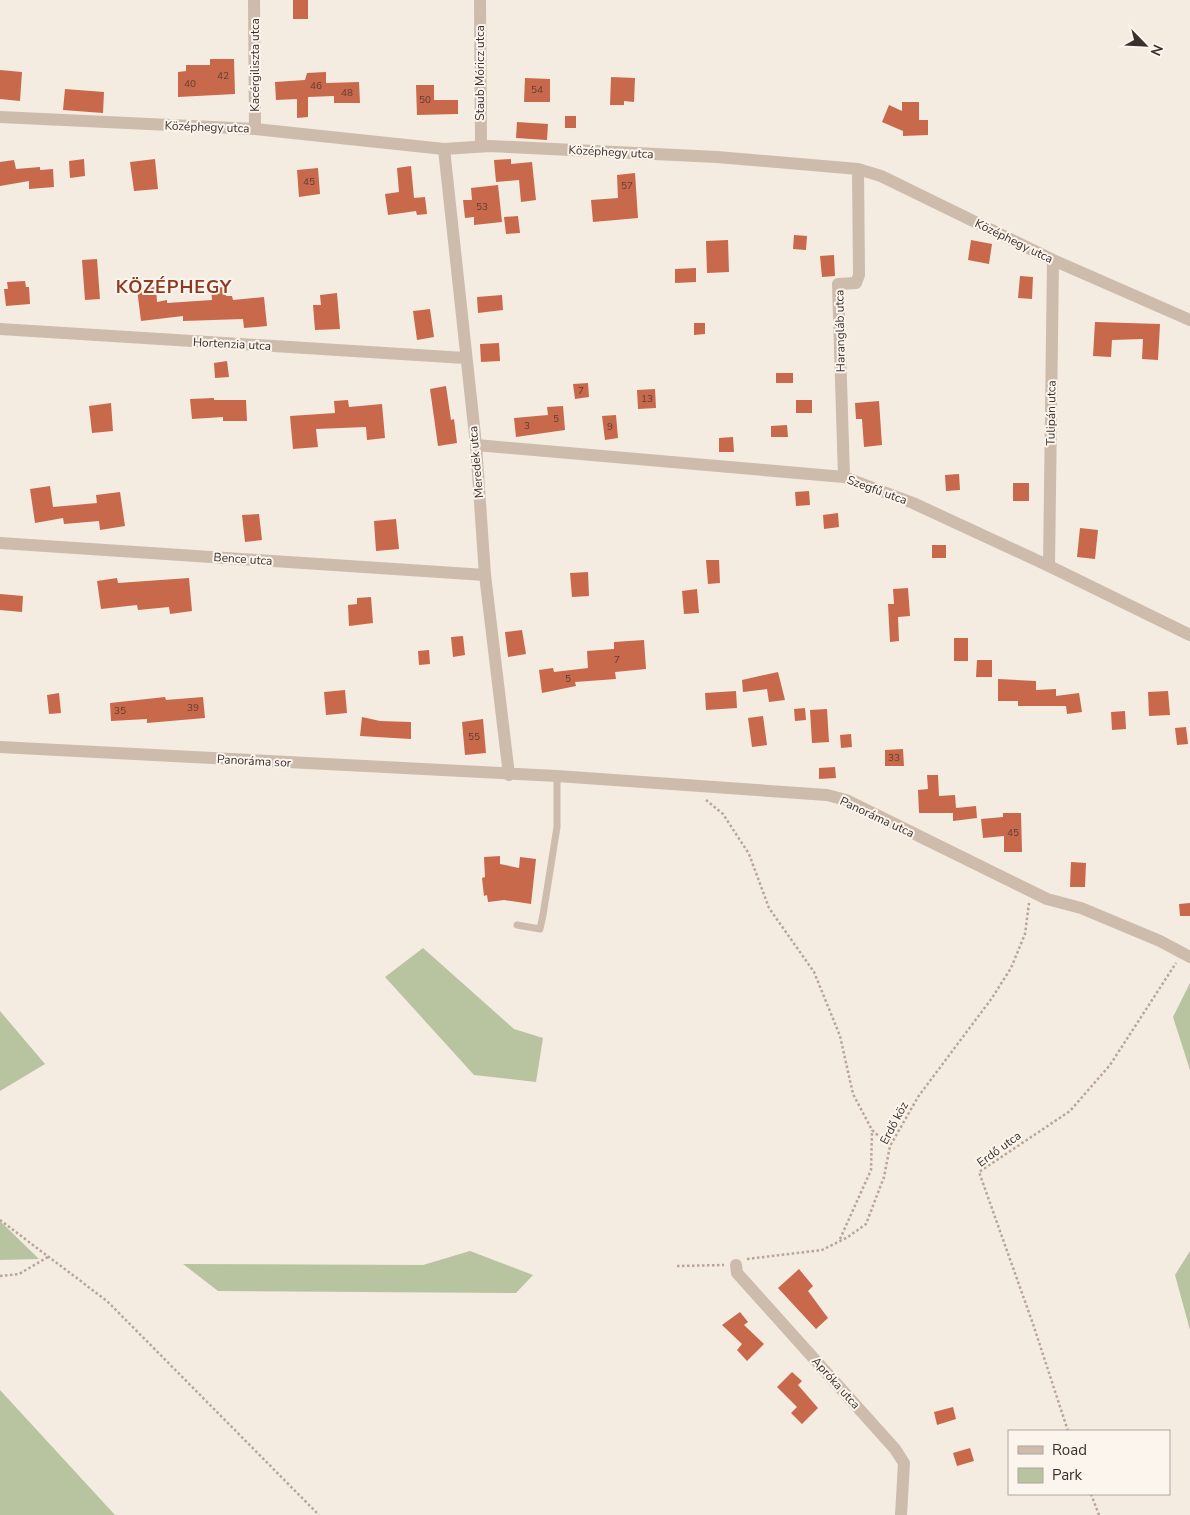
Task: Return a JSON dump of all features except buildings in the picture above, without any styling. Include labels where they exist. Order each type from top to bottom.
[{"type":"street","name":"Kacérgiliszta utca","points":[[254,0],[255,129]]},
{"type":"street","name":"Staub Móricz utca","points":[[480,0],[481,146]]},
{"type":"street","name":"Középhegy utca","points":[[0,117],[255,129],[444,149],[481,146],[717,157],[858,169],[882,176],[1053,260],[1190,320]]},
{"type":"street","name":"Meredek utca","points":[[444,149],[465,358],[476,445],[485,575],[509,775]]},
{"type":"street","name":"Harangláb utca","points":[[844,477],[838,284],[856,283],[859,276],[858,169]]},
{"type":"street","name":"Tulipán utca","points":[[1049,566],[1053,260]]},
{"type":"street","name":"Hortenzia utca","points":[[0,329],[465,358]]},
{"type":"street","name":"Szegfű utca","points":[[476,445],[844,477],[913,503],[1049,566],[1190,635]]},
{"type":"street","name":"Bence utca","points":[[0,544],[485,575]]},
{"type":"street","name":"Panoráma sor","points":[[0,747],[509,775]]},
{"type":"street","name":"Panoráma utca","points":[[509,775],[557,776],[827,795],[846,800],[1030,892],[1047,899],[1081,908],[1160,941],[1186,955]]},
{"type":"street","name":"Apróka utca","points":[[736,1265],[738,1273],[895,1449],[904,1462],[901,1515]]},
{"type":"lane","points":[[517,925],[540,929],[557,826],[557,776]]},
{"type":"path","points":[[690,786],[723,814],[749,854],[769,908],[814,972],[840,1036],[853,1094],[872,1130],[890,1146]]},
{"type":"path","name":"Erdő köz","points":[[677,1266],[736,1265],[744,1259],[822,1250],[848,1237],[866,1224],[884,1177],[890,1146],[918,1097],[992,998],[1011,968],[1025,934],[1030,892]]},
{"type":"path","name":"Erdő utca","points":[[1068,1430],[1033,1324],[979,1172],[1070,1111],[1110,1065],[1186,955]]},
{"type":"path","points":[[840,1240],[871,1170],[872,1130]]},
{"type":"path","points":[[0,1220],[107,1301],[319,1515]]},
{"type":"path","points":[[0,1276],[19,1274],[48,1257]]},
{"type":"path","points":[[1091,1495],[1099,1515]]},
{"type":"green space","points":[[423,948],[514,1029],[543,1038],[536,1082],[474,1075],[385,977]]},
{"type":"green space","points":[[1190,983],[1190,1070],[1173,1017]]},
{"type":"green space","points":[[0,1011],[45,1064],[0,1091]]},
{"type":"green space","points":[[0,1221],[39,1259],[0,1260]]},
{"type":"green space","points":[[470,1251],[533,1275],[516,1293],[218,1291],[183,1264],[423,1265]]},
{"type":"green space","points":[[1190,1251],[1190,1330],[1175,1275]]},
{"type":"green space","points":[[0,1390],[115,1515],[0,1515]]},
{"type":"district","name":"KÖZÉPHEGY","points":[[174,287]]}]
